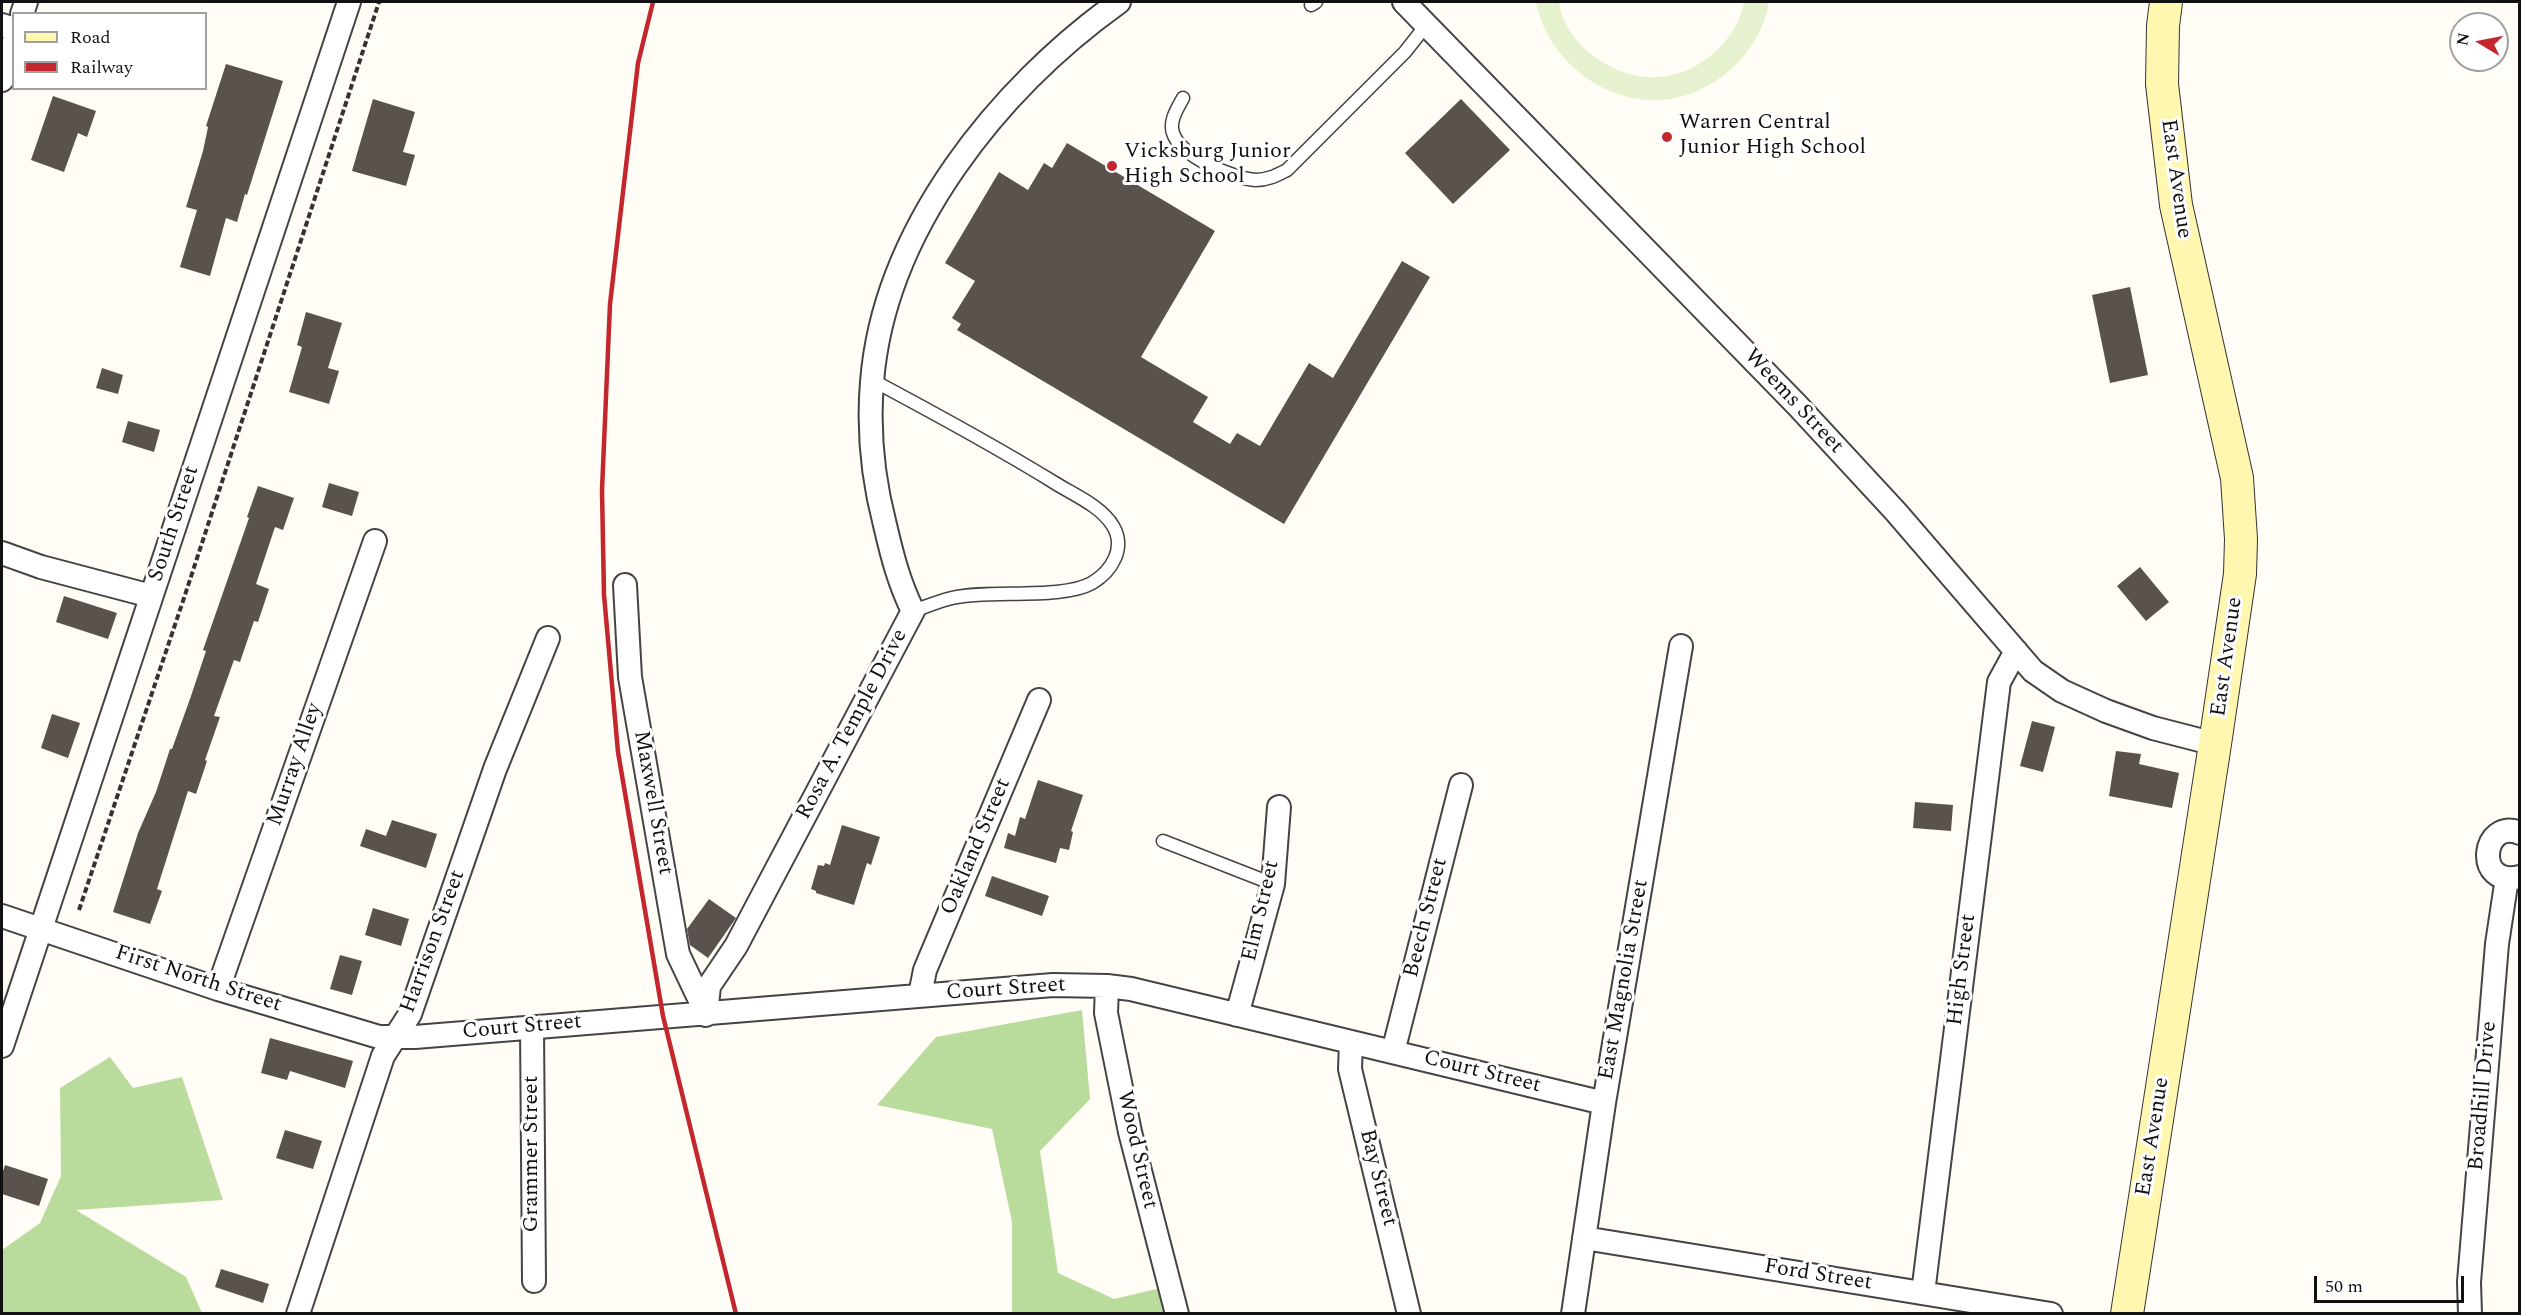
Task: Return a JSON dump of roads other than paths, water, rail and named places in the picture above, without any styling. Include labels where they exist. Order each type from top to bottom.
[{"type":"street","name":"South Street","points":[[2,1046],[349,2]]},
{"type":"street","name":"Rosa A. Temple Drive","points":[[706,1015],[709,986],[736,946],[913,611],[900,586],[880,506],[872,451],[872,380],[882,321],[899,267],[922,221],[955,168],[990,119],[1081,29],[1119,2]]},
{"type":"street","name":"Weems Street","points":[[1404,2],[1797,405],[1896,512],[2033,671],[2062,691],[2106,711],[2153,728],[2216,744]]},
{"type":"street","name":"East Avenue","points":[[2127,1314],[2216,744],[2240,574],[2237,478],[2176,205],[2162,84],[2163,26],[2166,2]]},
{"type":"street","points":[[2,80],[12,48]]},
{"type":"street","name":"Murray Alley","points":[[218,989],[375,541]]},
{"type":"street","points":[[2,553],[41,567],[151,596]]},
{"type":"street","name":"Maxwell Street","points":[[626,585],[630,677],[678,954],[706,1015]]},
{"type":"street","name":"Harrison Street","points":[[298,1314],[383,1056],[410,1014],[495,769],[548,638]]},
{"type":"street","name":"East Magnolia Street","points":[[1573,1314],[1604,1103],[1681,646]]},
{"type":"street","name":"High Street","points":[[1923,1293],[1999,682],[2016,651]]},
{"type":"street","name":"Oakland Street","points":[[920,995],[925,970],[1039,700]]},
{"type":"street","name":"Beech Street","points":[[1392,1052],[1461,785]]},
{"type":"street","name":"Elm Street","points":[[1237,1015],[1273,884],[1280,807]]},
{"type":"street","name":"Broadhill Drive","points":[[2470,1314],[2469,1282],[2496,956],[2513,878],[2497,874],[2490,866],[2487,856],[2489,846],[2495,837],[2504,831],[2520,833]]},
{"type":"street","name":"First North Street","points":[[2,916],[218,989],[379,1037],[396,1037]]},
{"type":"street","name":"Court Street","points":[[396,1037],[706,1015],[1053,985],[1107,986],[1131,989],[1604,1103]]},
{"type":"street","name":"Wood Street","points":[[1107,986],[1106,1013],[1130,1132],[1177,1314]]},
{"type":"street","name":"Grammer Street","points":[[532,1027],[534,1281]]},
{"type":"street","name":"Bay Street","points":[[1351,1042],[1350,1069],[1409,1314]]},
{"type":"street","name":"Ford Street","points":[[1584,1238],[2051,1314]]},
{"type":"lane","points":[[1183,98],[1175,112],[1173,132],[1178,142],[1189,152],[1214,167],[1243,178],[1257,180],[1272,177],[1287,170],[1405,52],[1427,24]]},
{"type":"lane","points":[[872,380],[992,444],[1098,510],[1113,526],[1119,543],[1115,560],[1106,573],[1090,584],[1070,590],[952,597],[913,611]]},
{"type":"lane","points":[[1162,841],[1273,884]]},
{"type":"railway","points":[[653,2],[638,63],[610,304],[602,490],[604,595],[618,752],[663,1016],[736,1314]]},
{"type":"place","name":"Warren Central Junior High School","points":[[1667,137]]},
{"type":"place","name":"Vicksburg Junior High School","points":[[1112,166]]}]
